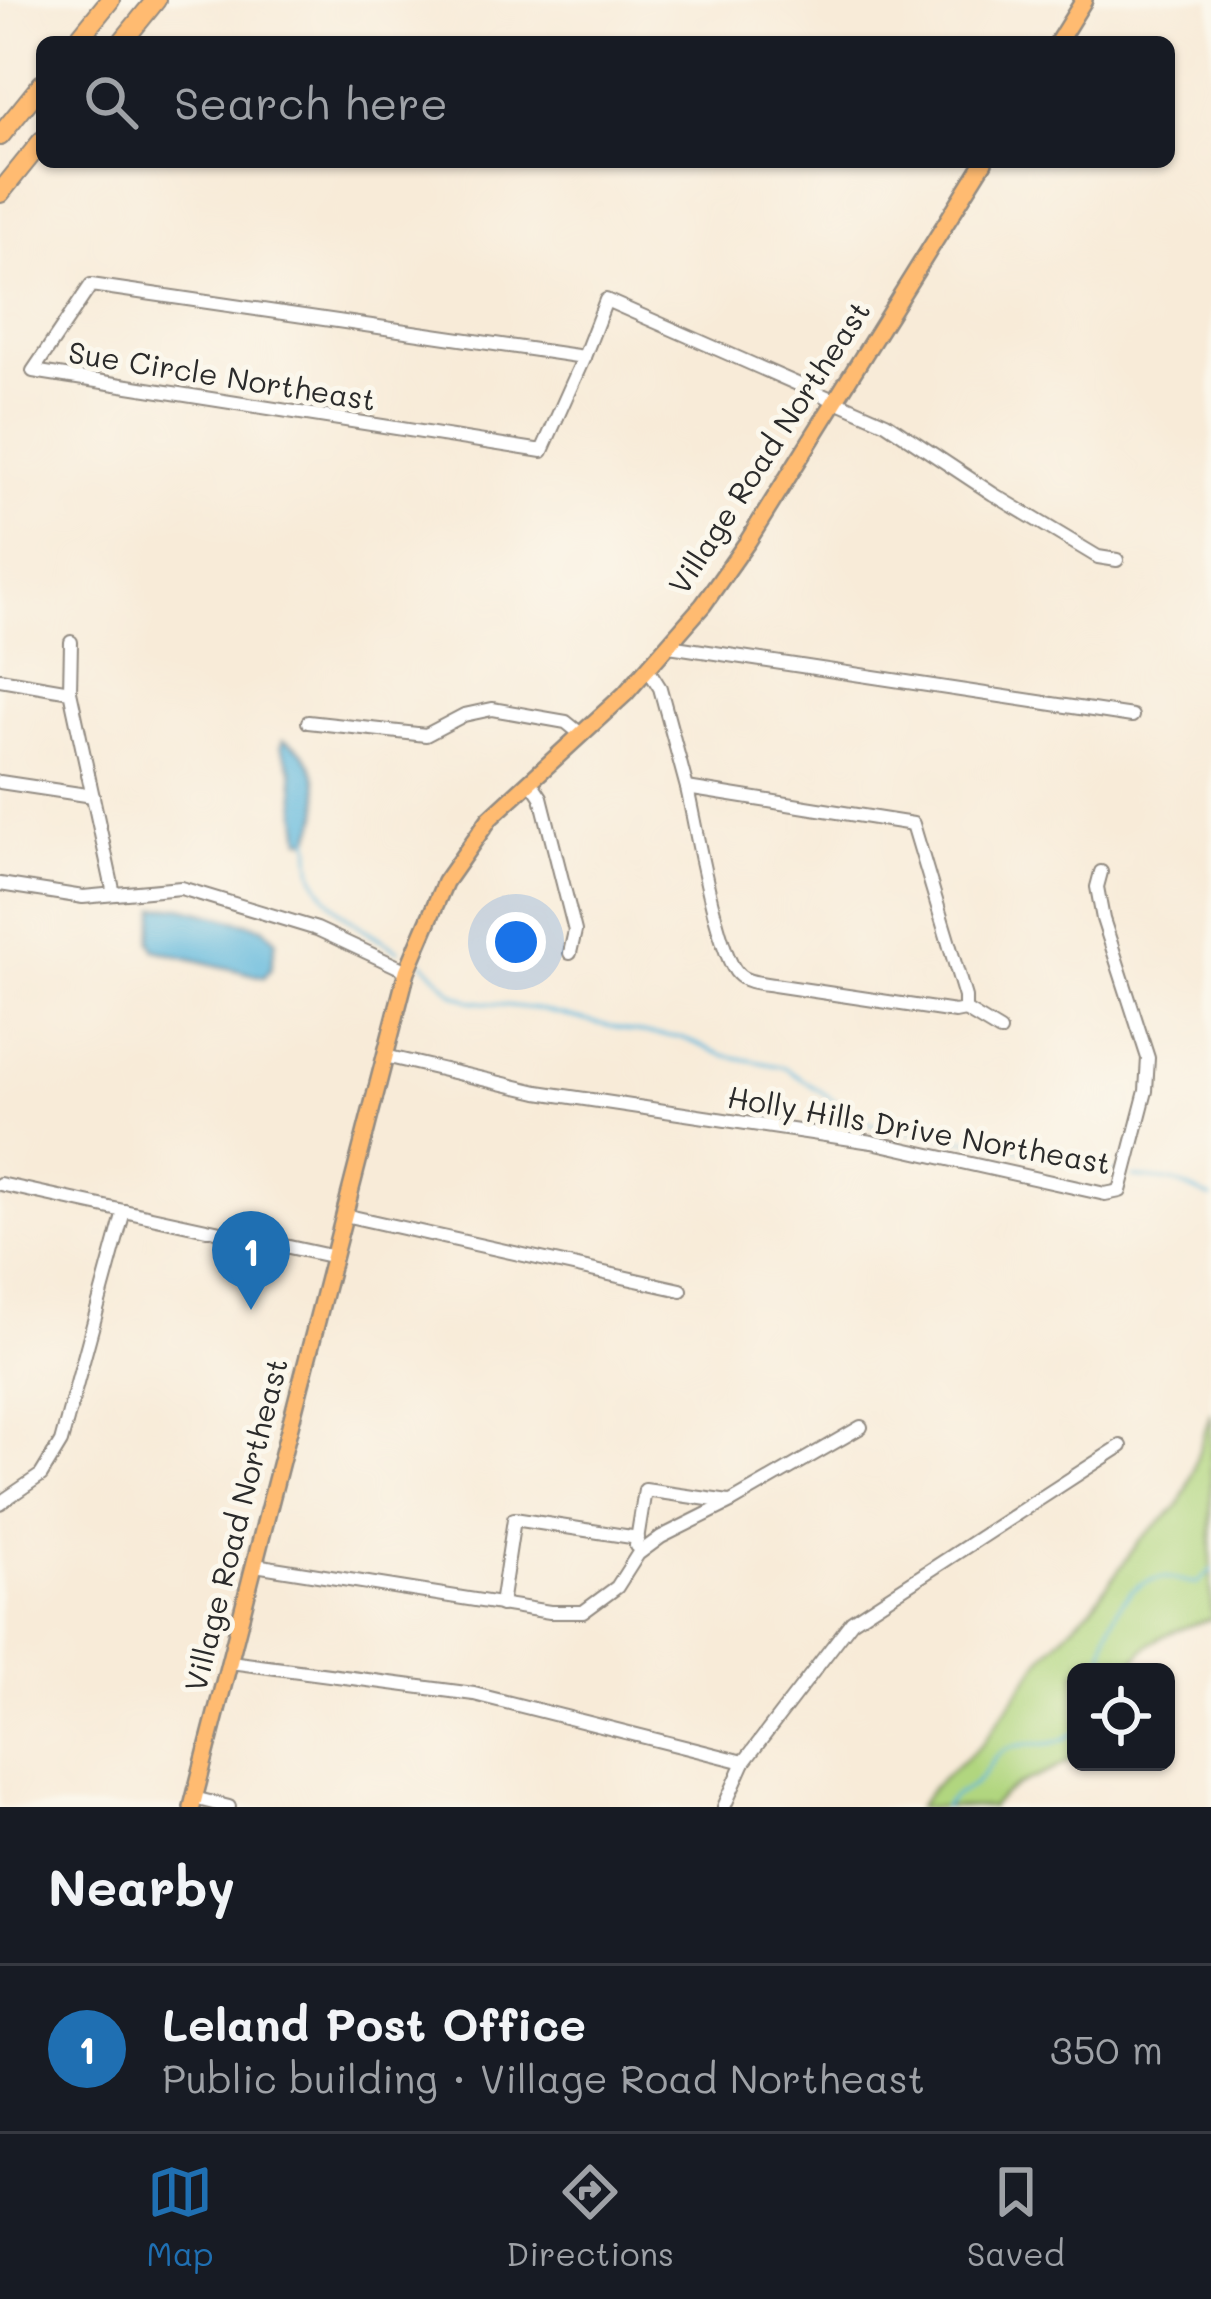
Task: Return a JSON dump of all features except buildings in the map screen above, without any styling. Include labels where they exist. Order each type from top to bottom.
[{"type":"highway","points":[[81,36],[110,0]]},
{"type":"highway","points":[[127,36],[156,0]]},
{"type":"highway","points":[[0,136],[36,91]]},
{"type":"highway","points":[[0,193],[36,148]]},
{"type":"main road","points":[[1062,36],[1084,0]]},
{"type":"main road","name":"Village Road Northeast","points":[[193,1802],[407,971],[445,882],[490,818],[582,736],[704,605],[979,168]]},
{"type":"street","name":"Sue Circle Northeast","points":[[584,357],[91,285],[33,371],[542,451],[584,357],[606,300],[835,401]]},
{"type":"street","points":[[835,401],[886,423],[1098,557],[1117,560]]},
{"type":"street","points":[[71,642],[70,691],[114,894]]},
{"type":"street","points":[[670,646],[1132,716]]},
{"type":"street","points":[[648,669],[660,688],[724,942],[736,973],[774,985],[965,1010],[1000,1031]]},
{"type":"street","points":[[0,679],[70,691]]},
{"type":"street","points":[[308,722],[426,735],[464,715],[492,709],[566,722],[582,736]]},
{"type":"street","points":[[0,782],[93,796]]},
{"type":"street","points":[[531,782],[541,797],[575,931],[570,953]]},
{"type":"street","points":[[687,788],[913,824],[959,974],[965,1010]]},
{"type":"street","name":"Holly Hills Drive Northeast","points":[[385,1056],[538,1092],[872,1142],[1105,1194],[1120,1191],[1147,1090],[1148,1058],[1103,919],[1097,886],[1101,872]]},
{"type":"street","points":[[0,884],[83,897],[172,887],[222,898],[327,933],[407,971]]},
{"type":"street","points":[[0,1184],[334,1257]]},
{"type":"street","points":[[0,1503],[41,1475],[61,1442],[124,1211]]},
{"type":"street","points":[[344,1215],[681,1290]]},
{"type":"street","points":[[255,1565],[501,1605],[583,1612],[617,1587],[634,1559],[661,1537],[861,1426]]},
{"type":"street","points":[[724,1807],[744,1762],[852,1621],[1120,1446]]},
{"type":"street","points":[[634,1559],[645,1490],[730,1502]]},
{"type":"street","points":[[501,1605],[514,1520],[638,1538]]},
{"type":"street","points":[[230,1662],[474,1694],[744,1762]]},
{"type":"street","points":[[193,1802],[229,1807]]},
{"type":"green space","points":[[1211,1412],[1211,1619],[1153,1642],[1135,1663],[1067,1663],[1067,1762],[1012,1789],[991,1807],[918,1807],[933,1787],[982,1744],[1046,1653],[1094,1604],[1138,1543],[1178,1506]]},
{"type":"water","points":[[283,740],[305,756],[317,782],[318,812],[309,839],[301,839]]},
{"type":"water","points":[[181,907],[263,927],[276,940],[271,968],[264,977],[155,950],[151,941],[156,908]]},
{"type":"waterway","points":[[309,837],[314,875],[328,899],[398,950]]},
{"type":"waterway","points":[[423,962],[454,994],[471,1001],[683,1038],[723,1055],[784,1067],[867,1122],[890,1130],[1006,1145],[1119,1173]]},
{"type":"waterway","points":[[1133,1177],[1172,1181],[1211,1198]]},
{"type":"waterway","points":[[1104,1663],[1109,1629],[1133,1590],[1160,1578],[1198,1583],[1211,1570]]},
{"type":"waterway","points":[[944,1807],[1004,1751],[1067,1737]]},
{"type":"place","name":"Leland Post Office","points":[[251,1310]]}]
